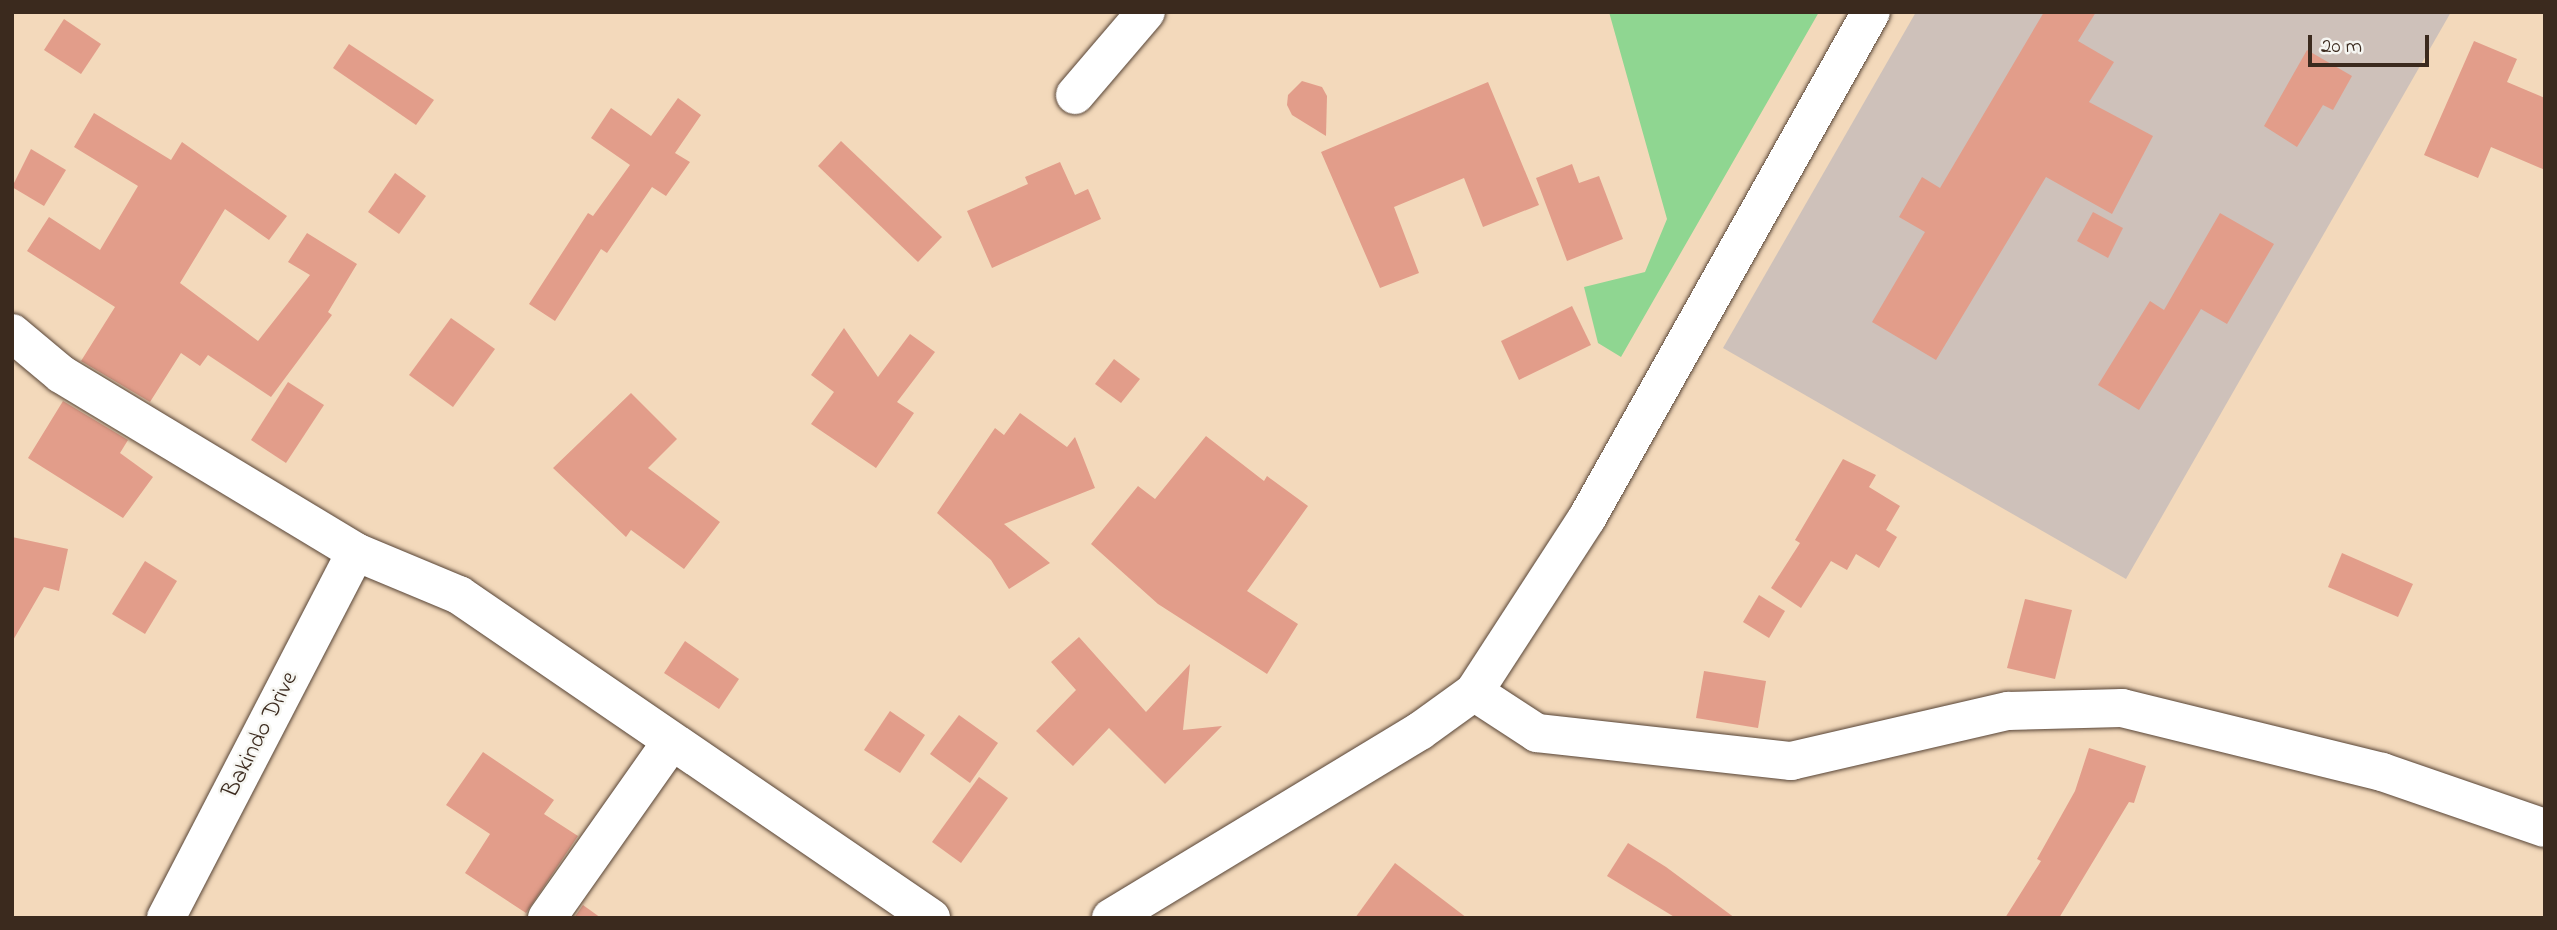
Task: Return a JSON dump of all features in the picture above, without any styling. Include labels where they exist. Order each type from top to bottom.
[{"type":"street","points":[[1076,95],[1146,12]]},
{"type":"street","points":[[1111,918],[1420,730],[1474,692],[1587,518],[1871,12]]},
{"type":"street","points":[[12,333],[61,374],[356,552],[459,595],[931,918]]},
{"type":"street","name":"Bakindo Drive","points":[[166,918],[356,552]]},
{"type":"street","points":[[1474,692],[1537,733],[1791,761],[2008,711],[2122,708],[2382,772],[2545,828]]},
{"type":"street","points":[[547,918],[671,742]]},
{"type":"shaded area","points":[[1916,12],[2451,12],[2126,579],[1723,348]]},
{"type":"green space","points":[[1609,12],[1819,12],[1621,357],[1598,343],[1584,287],[1645,272],[1667,219]]},
{"type":"building","points":[[2044,12],[2096,12],[2078,41],[2114,62],[2089,102],[2153,136],[2112,214],[2046,177],[1936,360],[1872,322],[1925,232],[1899,217],[1922,177],[1940,188]]},
{"type":"building","points":[[64,19],[101,44],[81,74],[44,50]]},
{"type":"building","points":[[2474,41],[2517,59],[2507,82],[2545,98],[2545,170],[2491,147],[2478,178],[2424,155]]},
{"type":"building","points":[[349,44],[434,100],[416,125],[333,68]]},
{"type":"building","points":[[2307,50],[2352,76],[2333,110],[2323,105],[2297,147],[2264,126]]},
{"type":"building","points":[[1302,81],[1322,87],[1327,96],[1326,136],[1292,115],[1287,105],[1288,95]]},
{"type":"building","points":[[1488,82],[1539,205],[1483,227],[1464,178],[1394,207],[1419,273],[1380,288],[1321,152]]},
{"type":"building","points":[[678,98],[701,115],[675,153],[690,162],[666,196],[652,187],[607,253],[601,249],[555,321],[529,304],[588,213],[593,216],[630,165],[591,138],[611,108],[651,136]]},
{"type":"building","points":[[94,113],[171,160],[182,142],[287,216],[269,240],[225,209],[180,283],[258,341],[310,275],[288,262],[307,233],[357,264],[328,312],[332,315],[271,397],[208,355],[200,366],[181,353],[150,402],[81,361],[115,307],[27,251],[49,217],[100,250],[138,186],[74,147]]},
{"type":"building","points":[[841,141],[942,237],[918,262],[818,166]]},
{"type":"building","points":[[31,149],[66,170],[44,206],[12,187]]},
{"type":"building","points":[[1060,162],[1075,195],[1088,189],[1101,219],[992,268],[967,211],[1028,184],[1025,177]]},
{"type":"building","points":[[1572,164],[1579,183],[1599,176],[1623,239],[1567,261],[1536,178]]},
{"type":"building","points":[[395,173],[426,196],[399,234],[368,212]]},
{"type":"building","points":[[2093,212],[2123,228],[2108,258],[2077,241]]},
{"type":"building","points":[[2220,213],[2274,244],[2227,324],[2201,309],[2139,410],[2098,385],[2150,301],[2164,310]]},
{"type":"building","points":[[1572,306],[1591,345],[1519,380],[1501,341]]},
{"type":"building","points":[[451,318],[495,349],[453,407],[409,375]]},
{"type":"building","points":[[844,328],[878,377],[910,334],[935,352],[897,402],[914,413],[876,468],[811,424],[834,392],[811,375]]},
{"type":"building","points":[[1114,359],[1140,379],[1121,403],[1095,384]]},
{"type":"building","points":[[288,382],[324,405],[286,463],[251,440]]},
{"type":"building","points":[[631,393],[677,439],[648,468],[720,522],[684,569],[631,530],[626,537],[553,468]]},
{"type":"building","points":[[63,401],[128,440],[120,453],[153,477],[123,518],[28,458]]},
{"type":"building","points":[[1020,413],[1067,447],[1075,437],[1095,488],[1004,524],[1050,563],[1009,589],[991,560],[937,513],[995,428],[1004,435]]},
{"type":"building","points":[[1206,436],[1264,481],[1267,476],[1308,506],[1247,591],[1298,624],[1267,674],[1158,604],[1091,544],[1138,486],[1155,499]]},
{"type":"building","points":[[1843,459],[1876,475],[1869,487],[1900,506],[1886,530],[1897,537],[1879,568],[1856,554],[1847,570],[1831,561],[1801,608],[1771,588],[1800,543],[1795,540]]},
{"type":"building","points":[[12,537],[68,549],[59,591],[44,587],[12,642]]},
{"type":"building","points":[[2342,553],[2413,584],[2398,617],[2328,587]]},
{"type":"building","points":[[145,561],[177,581],[145,634],[112,614]]},
{"type":"building","points":[[1759,595],[1785,611],[1769,638],[1743,622]]},
{"type":"building","points":[[2025,599],[2072,610],[2055,679],[2007,668]]},
{"type":"building","points":[[1079,637],[1146,712],[1190,664],[1183,730],[1222,726],[1165,784],[1109,728],[1073,766],[1036,731],[1076,690],[1051,662]]},
{"type":"building","points":[[685,641],[739,679],[719,709],[664,673]]},
{"type":"building","points":[[1704,671],[1766,681],[1758,728],[1696,718]]},
{"type":"building","points":[[890,711],[925,735],[900,773],[864,750]]},
{"type":"building","points":[[959,715],[998,743],[970,783],[930,754]]},
{"type":"building","points":[[2089,748],[2146,766],[2134,803],[2129,802],[2059,918],[2005,918],[2041,861],[2037,859],[2075,791]]},
{"type":"building","points":[[483,752],[554,800],[544,814],[578,836],[526,913],[465,873],[490,834],[446,805]]},
{"type":"building","points":[[979,777],[1008,798],[961,863],[932,842]]},
{"type":"building","points":[[1628,843],[1666,867],[1735,918],[1676,918],[1607,876]]},
{"type":"building","points":[[1395,863],[1467,918],[1355,918]]},
{"type":"building","points":[[583,905],[601,918],[574,918]]}]
